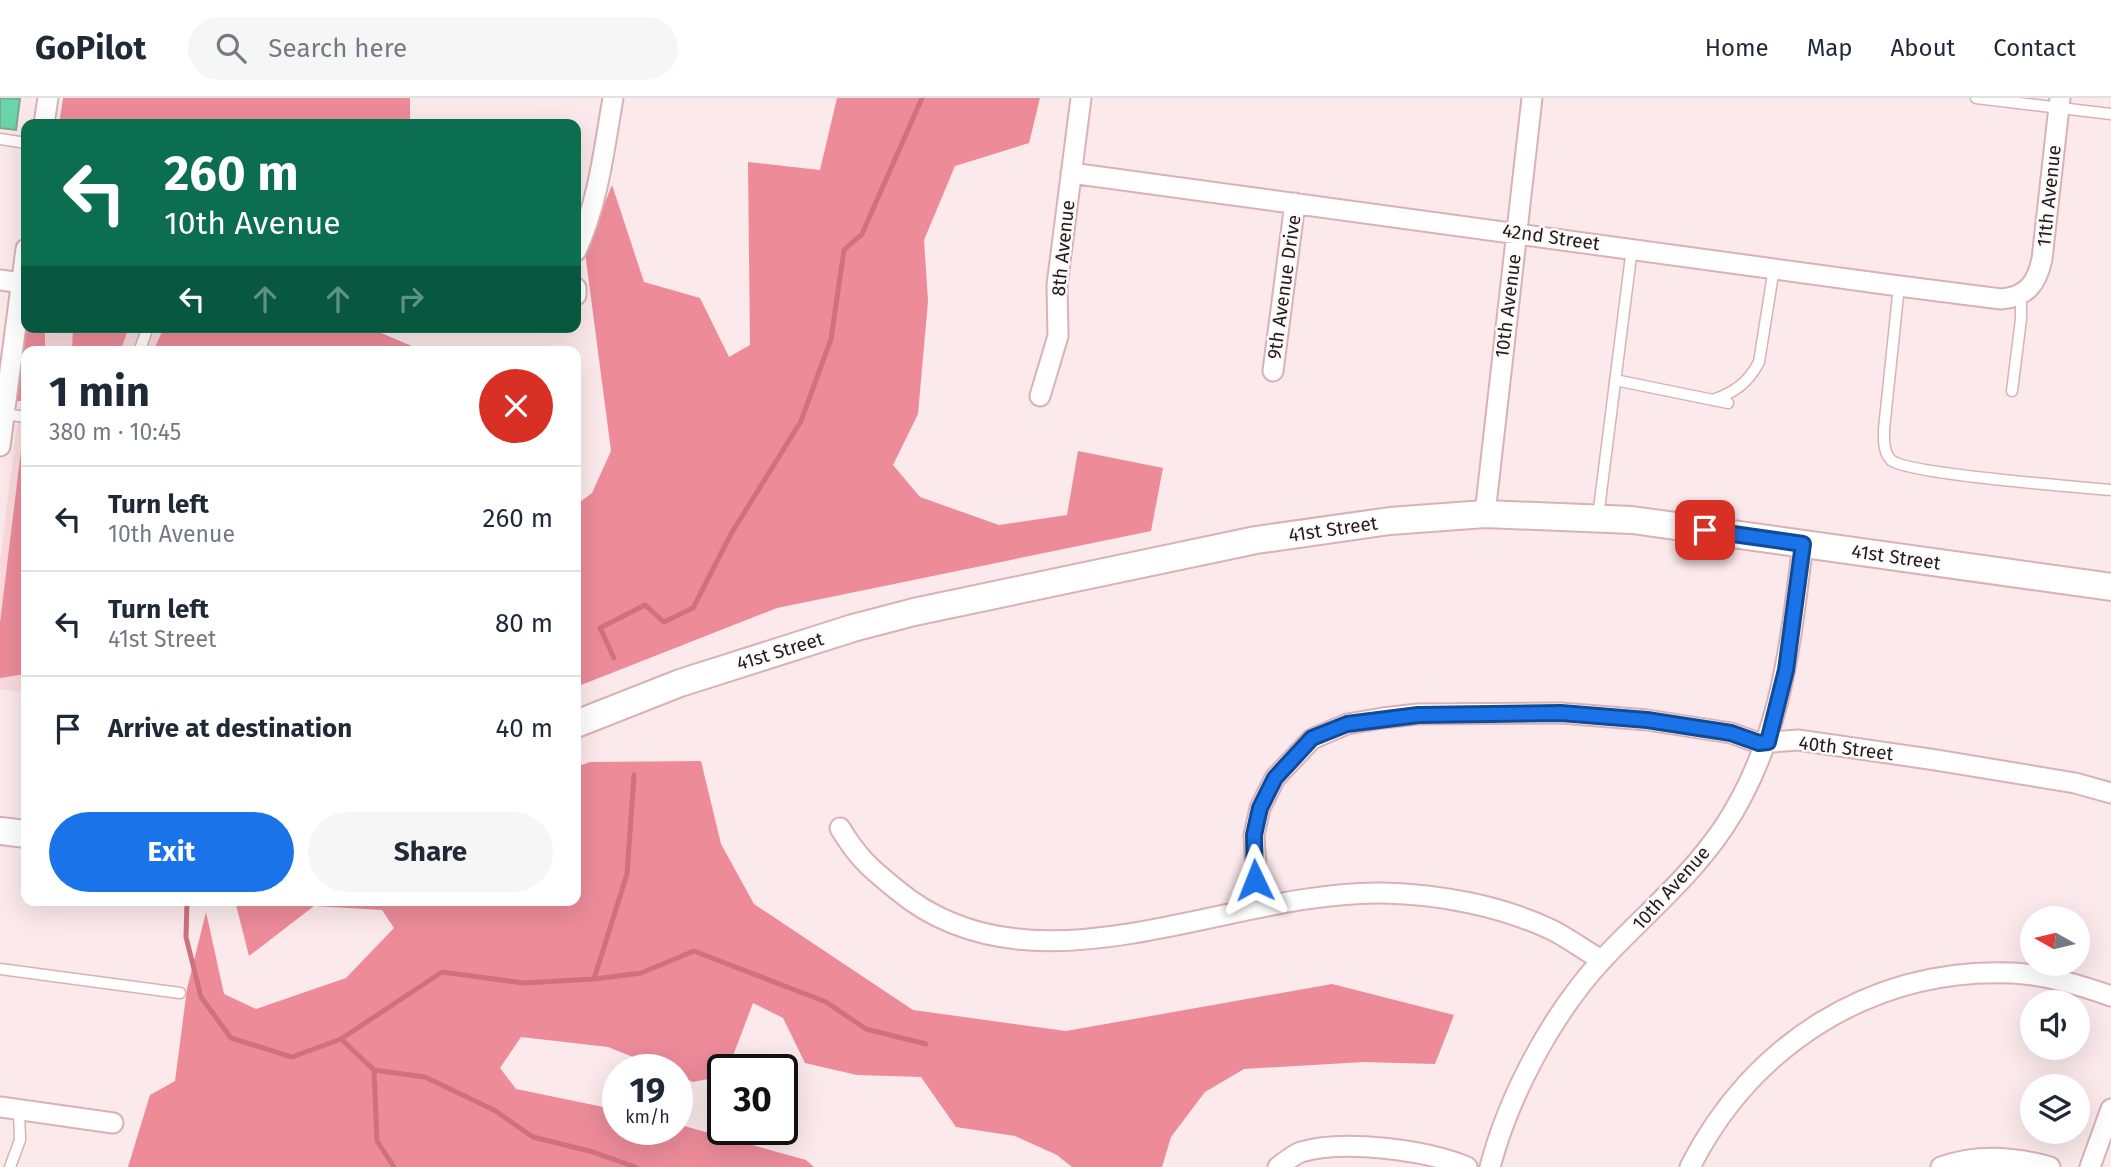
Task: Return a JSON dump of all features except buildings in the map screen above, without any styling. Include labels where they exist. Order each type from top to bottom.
[{"type":"street","points":[[45,119],[48,98]]},
{"type":"street","points":[[581,240],[595,195],[613,98]]},
{"type":"street","name":"8th Avenue","points":[[1040,396],[1058,336],[1057,285],[1081,98]]},
{"type":"street","name":"10th Avenue","points":[[1485,514],[1532,98]]},
{"type":"street","name":"11th Avenue","points":[[2025,293],[2039,273],[2042,259],[2059,103]]},
{"type":"street","name":"42nd Street","points":[[1071,173],[2001,299],[2025,293]]},
{"type":"street","name":"9th Avenue Drive","points":[[1273,371],[1295,203]]},
{"type":"street","points":[[0,280],[21,282]]},
{"type":"street","points":[[0,446],[21,289]]},
{"type":"street","name":"41st Street","points":[[581,722],[680,683],[914,612],[1256,540],[1333,527],[1485,514],[1598,518],[2111,587]]},
{"type":"street","name":"10th Avenue","points":[[1490,1167],[1505,1117],[1523,1079],[1554,1026],[1602,960],[1693,871],[1739,801],[1768,742],[1786,670],[1803,544]]},
{"type":"street","name":"40th Street","points":[[1258,908],[1254,835],[1260,808],[1275,778],[1312,738],[1347,724],[1418,715],[1561,713],[1647,720],[1731,733],[1759,743],[1798,740],[1936,760],[2075,783],[2111,793]]},
{"type":"street","points":[[840,828],[856,855],[910,901],[973,932],[1054,941],[1074,940],[1142,931],[1302,900],[1384,893],[1442,899],[1529,920],[1569,939],[1602,960]]},
{"type":"street","points":[[0,831],[21,833]]},
{"type":"street","points":[[1690,1167],[1718,1117],[1757,1071],[1828,1017],[1871,998],[1935,979],[1985,973],[2044,977],[2111,996]]},
{"type":"street","points":[[9,1109],[113,1123]]},
{"type":"street","points":[[2090,1167],[2111,1109]]},
{"type":"street","points":[[1278,1167],[1299,1153],[1332,1148],[1415,1152],[1467,1167]]},
{"type":"street","points":[[1941,1167],[1992,1158],[2050,1167]]},
{"type":"lane","points":[[1976,98],[2059,103],[2111,114]]},
{"type":"lane","points":[[0,139],[21,142]]},
{"type":"lane","points":[[1598,518],[1632,248]]},
{"type":"lane","points":[[1713,400],[1742,386],[1752,376],[1759,362],[1774,268]]},
{"type":"lane","points":[[1899,286],[1884,429],[1884,445],[1891,460],[1905,467],[2111,490]]},
{"type":"lane","points":[[2012,391],[2025,293]]},
{"type":"lane","points":[[1615,380],[1728,403]]},
{"type":"lane","points":[[3,419],[21,417]]},
{"type":"lane","points":[[0,969],[180,993]]},
{"type":"lane","points":[[9,1109],[20,1140],[10,1167]]},
{"type":"shaded area","points":[[63,98],[410,98],[410,119],[60,119]]},
{"type":"shaded area","points":[[837,98],[1040,98],[1029,143],[955,166],[924,240],[928,301],[918,414],[893,465],[920,497],[999,525],[1067,515],[1078,451],[1163,468],[1151,531],[777,608],[581,685],[581,501],[592,493],[611,451],[585,252],[612,185],[644,282],[700,298],[729,357],[750,345],[748,162],[820,170]]},
{"type":"shaded area","points":[[24,333],[45,333],[45,346],[22,346]]},
{"type":"shaded area","points":[[29,333],[189,333],[188,346],[27,346]]},
{"type":"shaded area","points":[[73,333],[127,333],[122,346],[72,346]]},
{"type":"shaded area","points":[[161,333],[381,333],[412,346],[156,346]]},
{"type":"shaded area","points":[[21,352],[21,401],[13,401]]},
{"type":"shaded area","points":[[21,393],[21,692],[0,689],[0,561]]},
{"type":"shaded area","points":[[21,450],[21,675],[0,678],[0,623]]},
{"type":"shaded area","points":[[701,761],[721,844],[754,904],[913,1010],[1066,1031],[1332,984],[1454,1015],[1435,1064],[1364,1062],[1244,1069],[1205,1092],[1171,1137],[1162,1167],[1072,1167],[1057,1155],[1015,1136],[956,1127],[921,1077],[857,1075],[805,1063],[783,1018],[753,1003],[734,1054],[707,1054],[707,1079],[693,1082],[693,1054],[626,1054],[608,1047],[521,1037],[500,1068],[516,1089],[602,1107],[602,1145],[693,1145],[693,1128],[707,1132],[707,1145],[752,1145],[806,1160],[814,1167],[128,1167],[150,1095],[175,1081],[187,989],[206,912],[224,994],[256,1009],[346,978],[394,928],[382,910],[314,906],[581,906],[581,765],[590,762]]},
{"type":"shaded area","points":[[236,906],[314,906],[249,956]]},
{"type":"waterway","points":[[614,658],[600,628],[645,605],[664,622],[693,608],[731,534],[801,421],[831,339],[844,250],[862,234],[922,98]]},
{"type":"waterway","points":[[594,979],[627,874],[634,775]]},
{"type":"waterway","points":[[187,906],[186,937],[201,997],[231,1038],[292,1057],[341,1039],[442,972],[524,983],[594,979],[641,973],[694,951],[826,1002],[866,1029],[926,1044]]},
{"type":"waterway","points":[[341,1039],[374,1070],[377,1141],[394,1167]]},
{"type":"waterway","points":[[374,1070],[425,1077],[494,1110],[533,1137],[593,1152],[635,1167]]},
{"type":"route","points":[[1255,880],[1254,835],[1260,808],[1275,778],[1312,738],[1347,724],[1418,715],[1561,713],[1647,720],[1731,733],[1759,743],[1768,742],[1786,670],[1803,544],[1705,530]]}]
